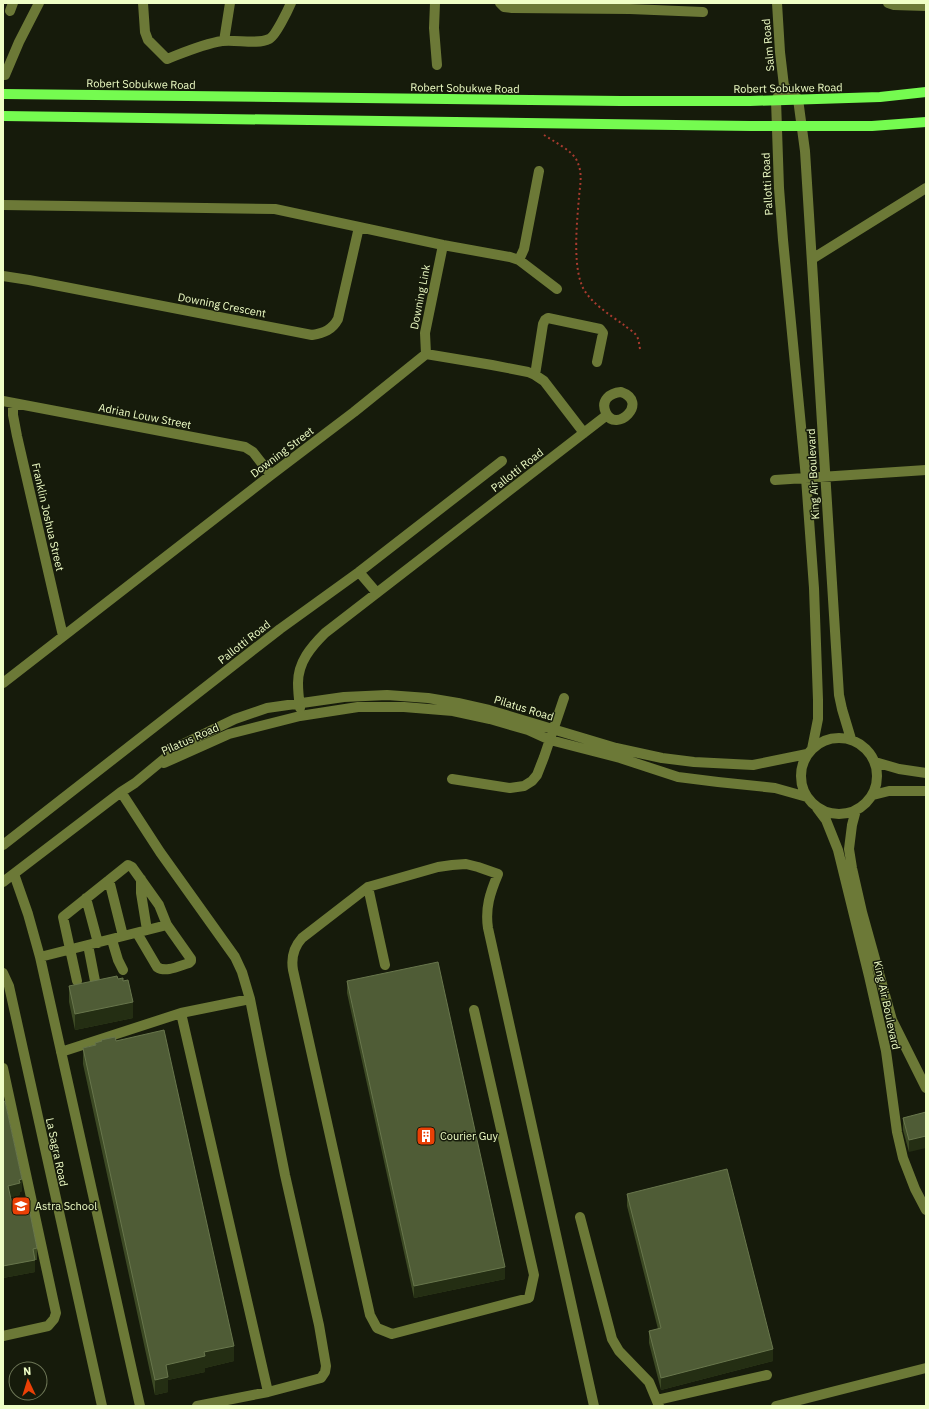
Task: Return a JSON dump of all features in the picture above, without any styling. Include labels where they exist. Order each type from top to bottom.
[{"type":"main road","name":"Robert Sobukwe Road","points":[[3,94],[629,101],[776,100],[880,97],[926,92]]},
{"type":"main road","points":[[3,116],[802,127],[872,126],[926,122]]},
{"type":"street","points":[[3,75],[5,75],[19,42],[39,3]]},
{"type":"street","points":[[143,3],[145,32],[148,40],[167,59],[204,45],[224,41],[269,40],[276,33],[291,3]]},
{"type":"street","points":[[224,41],[230,3]]},
{"type":"street","points":[[435,3],[434,28],[437,65]]},
{"type":"street","points":[[500,3],[504,6],[518,8],[630,6],[703,12]]},
{"type":"street","name":"Salm Road","points":[[777,3],[784,86]]},
{"type":"street","points":[[888,3],[894,5],[926,6]]},
{"type":"street","points":[[777,126],[776,100],[784,86],[798,99],[802,127]]},
{"type":"street","name":"Pallotti Road","points":[[777,126],[779,188],[783,240]]},
{"type":"street","name":"King Air Boulevard","points":[[802,127],[805,151],[840,695],[850,739]]},
{"type":"street","points":[[518,260],[524,250],[539,171]]},
{"type":"street","points":[[812,259],[926,188]]},
{"type":"street","points":[[3,205],[275,209],[444,245],[498,254],[518,260],[557,289]]},
{"type":"street","name":"Downing Crescent","points":[[3,276],[37,281],[312,335],[326,332],[334,326],[338,319],[359,227]]},
{"type":"street","name":"King Air Boulevard","points":[[783,240],[806,478],[814,588],[818,719],[809,751]]},
{"type":"street","name":"Downing Link","points":[[426,354],[424,333],[444,245]]},
{"type":"street","points":[[535,375],[543,324],[548,318],[600,329],[603,333],[597,362]]},
{"type":"street","points":[[426,354],[492,365],[535,375],[544,382],[584,433]]},
{"type":"street","name":"Downing Street","points":[[3,683],[354,412],[426,354]]},
{"type":"street","name":"Adrian Louw Street","points":[[8,402],[245,447],[253,452],[271,475]]},
{"type":"street","name":"Franklin Joshua Street","points":[[8,402],[13,415],[63,636]]},
{"type":"street","name":"Pallotti Road","points":[[300,716],[298,683],[299,671],[311,648],[325,633],[607,415]]},
{"type":"street","name":"Pallotti Road","points":[[3,845],[280,629],[358,572],[502,461]]},
{"type":"street","points":[[775,480],[926,470]]},
{"type":"street","points":[[358,572],[377,593]]},
{"type":"street","name":"Pilatus Road","points":[[154,768],[181,745],[235,719],[266,708],[344,697],[386,695],[428,698],[489,710],[616,748],[662,758],[694,762],[753,765],[809,751]]},
{"type":"street","points":[[452,779],[510,788],[524,786],[532,781],[536,775],[550,740],[564,698]]},
{"type":"street","name":"Pilatus Road","points":[[154,768],[229,734],[300,716],[358,707],[404,707],[453,711],[490,719],[528,730],[550,740],[620,758],[678,776],[775,788],[807,797]]},
{"type":"street","points":[[834,738],[850,739],[861,744],[869,752],[875,762],[877,773],[877,784],[873,795],[866,804],[845,814],[830,813],[817,808],[802,789],[800,779],[801,770],[809,751],[822,742],[834,738]]},
{"type":"street","points":[[875,762],[899,769],[926,773]]},
{"type":"street","points":[[3,882],[154,768]]},
{"type":"street","points":[[873,795],[889,791],[926,791]]},
{"type":"street","points":[[121,792],[160,852],[235,958],[242,972],[250,999],[285,1175],[319,1325],[326,1366],[325,1372],[321,1378],[268,1392],[243,1401],[197,1406]]},
{"type":"street","name":"King Air Boulevard","points":[[817,808],[826,820],[838,850],[884,1044],[897,1132],[903,1158],[915,1189],[926,1210]]},
{"type":"street","name":"King Air Boulevard","points":[[856,810],[852,825],[849,849],[862,912],[892,1020],[926,1088]]},
{"type":"street","points":[[474,1010],[534,1275],[529,1298],[392,1334],[377,1328],[370,1315],[292,962],[293,953],[297,944],[302,938],[368,887],[438,867],[452,865],[466,864],[498,874],[488,903],[486,916],[488,928],[594,1406]]},
{"type":"street","points":[[77,980],[63,917],[128,865],[132,867],[141,879],[159,905],[167,925],[191,959],[191,962],[166,970],[159,969],[157,967],[142,931],[141,879]]},
{"type":"street","points":[[14,874],[28,914],[40,957],[140,1406]]},
{"type":"street","points":[[109,880],[123,936]]},
{"type":"street","points":[[368,887],[385,965]]},
{"type":"street","points":[[86,898],[93,944],[95,981]]},
{"type":"street","points":[[40,957],[167,925]]},
{"type":"street","points":[[112,940],[118,960],[123,970]]},
{"type":"street","name":"La Sagra Road","points":[[3,973],[9,986],[102,1406]]},
{"type":"street","points":[[61,1052],[181,1013],[250,999]]},
{"type":"street","points":[[181,1013],[268,1392]]},
{"type":"street","points":[[3,1068],[56,1313],[54,1320],[48,1326],[3,1336]]},
{"type":"street","points":[[580,1217],[612,1339],[619,1351],[645,1377],[658,1403],[767,1375]]},
{"type":"street","points":[[776,1406],[926,1368]]},
{"type":"path","points":[[544,135],[571,153],[577,160],[581,175],[577,220],[577,250],[578,270],[581,284],[588,295],[606,313],[636,334],[639,340],[640,349]]},
{"type":"building","name":"Courier Guy","points":[[438,962],[505,1267],[414,1286],[347,981]]},
{"type":"building","points":[[117,976],[118,979],[123,978],[123,981],[128,980],[133,1002],[75,1014],[69,986]]},
{"type":"building","points":[[164,1030],[234,1346],[204,1352],[205,1356],[166,1365],[168,1377],[155,1380],[83,1048],[96,1045],[95,1043],[102,1041],[101,1040],[115,1037],[116,1041]]},
{"type":"building","points":[[5,1101],[22,1179],[19,1180],[20,1183],[8,1186],[13,1208],[25,1205],[25,1209],[29,1208],[37,1248],[33,1249],[35,1260],[3,1266],[3,1102]]},
{"type":"building","points":[[926,1112],[926,1136],[909,1140],[903,1118]]},
{"type":"building","points":[[727,1169],[773,1349],[661,1378],[649,1331],[661,1328],[627,1194]]},
{"type":"place","name":"Courier Guy","points":[[426,1136]]},
{"type":"place","name":"Astra School","points":[[21,1206]]}]
